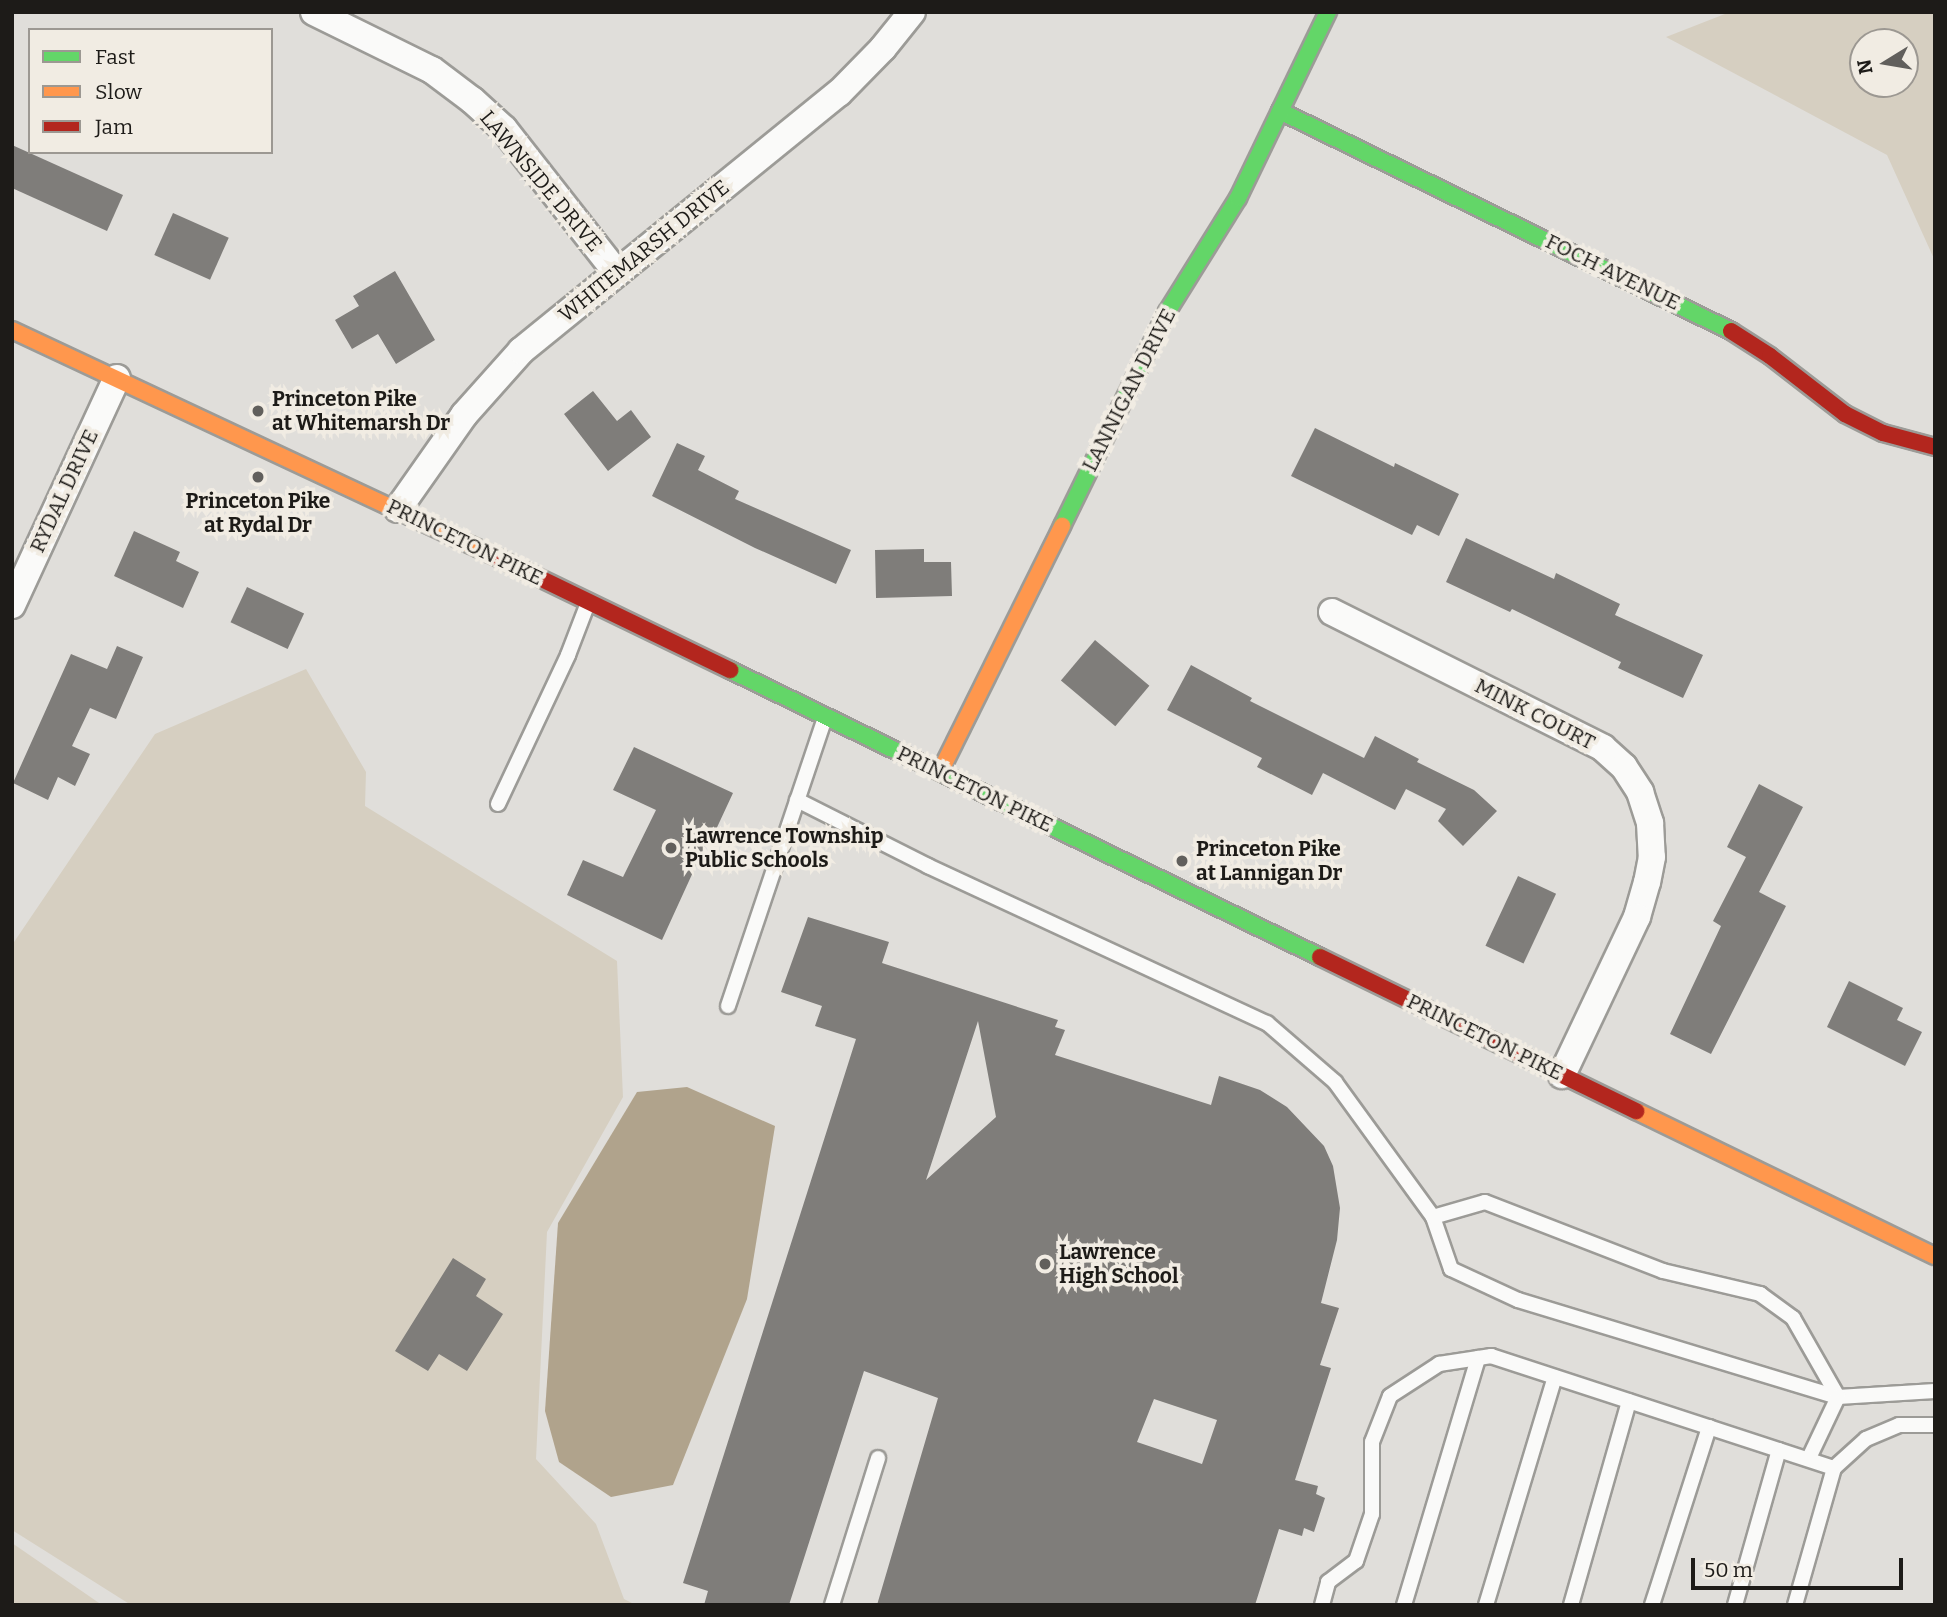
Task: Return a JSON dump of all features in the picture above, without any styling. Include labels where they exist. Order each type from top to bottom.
[{"type":"main road","name":"LANNIGAN DRIVE","points":[[940,772],[1167,312],[1238,198],[1328,12]]},
{"type":"main road","name":"FOCH AVENUE","points":[[1280,111],[1719,323],[1770,356],[1845,414],[1883,433],[1935,447]]},
{"type":"main road","name":"PRINCETON PIKE","points":[[12,330],[398,509],[1935,1256]]},
{"type":"street","name":"LAWNSIDE DRIVE","points":[[314,12],[432,70],[472,100],[503,130],[617,273]]},
{"type":"street","name":"WHITEMARSH DRIVE","points":[[398,509],[464,415],[504,368],[838,93],[883,48],[912,12]]},
{"type":"street","name":"RYDAL DRIVE","points":[[12,605],[117,378]]},
{"type":"street","name":"MINK COURT","points":[[1332,612],[1603,748],[1624,767],[1640,792],[1650,823],[1652,858],[1647,882],[1637,917],[1562,1075]]},
{"type":"lane","points":[[498,804],[568,655],[588,601]]},
{"type":"lane","points":[[728,1006],[825,716]]},
{"type":"lane","points":[[797,800],[928,866],[1267,1023],[1335,1082],[1433,1217],[1451,1269],[1518,1300],[1838,1397],[1935,1391]]},
{"type":"lane","points":[[1433,1217],[1485,1202],[1663,1271],[1760,1294],[1793,1318],[1838,1397]]},
{"type":"lane","points":[[1322,1605],[1328,1582],[1356,1561],[1369,1522],[1372,1442],[1390,1396],[1439,1364],[1491,1356],[1834,1468]]},
{"type":"lane","points":[[1404,1605],[1478,1358]]},
{"type":"lane","points":[[1486,1605],[1555,1377]]},
{"type":"lane","points":[[1808,1458],[1838,1397]]},
{"type":"lane","points":[[1570,1605],[1629,1401]]},
{"type":"lane","points":[[1795,1605],[1834,1468],[1866,1439],[1899,1425],[1933,1423]]},
{"type":"lane","points":[[1652,1605],[1709,1427]]},
{"type":"lane","points":[[1735,1605],[1779,1450]]},
{"type":"lane","points":[[832,1605],[878,1458]]},
{"type":"shaded area","points":[[1730,12],[1935,12],[1935,261],[1887,155],[1666,37]]},
{"type":"shaded area","points":[[306,669],[366,772],[365,806],[617,961],[623,1097],[547,1232],[536,1459],[596,1524],[624,1599],[636,1605],[131,1605],[12,1530],[12,945],[155,734]]},
{"type":"shaded area","points":[[687,1087],[775,1126],[747,1299],[673,1485],[611,1497],[559,1462],[545,1411],[558,1223],[637,1092]]},
{"type":"shaded area","points":[[12,1543],[102,1605],[12,1605]]},
{"type":"building","points":[[12,145],[123,195],[107,231],[12,188]]},
{"type":"building","points":[[173,213],[229,238],[210,280],[154,255]]},
{"type":"building","points":[[395,271],[435,340],[396,364],[378,334],[352,349],[335,320],[359,306],[353,296]]},
{"type":"building","points":[[593,391],[617,421],[631,410],[651,437],[608,471],[564,414]]},
{"type":"building","points":[[1315,428],[1394,467],[1395,463],[1459,494],[1439,536],[1417,525],[1412,535],[1291,476]]},
{"type":"building","points":[[677,443],[705,456],[698,470],[739,491],[735,499],[851,550],[836,584],[755,548],[652,496]]},
{"type":"building","points":[[134,531],[180,552],[176,561],[199,572],[183,608],[114,576]]},
{"type":"building","points":[[1466,538],[1554,579],[1556,573],[1620,604],[1615,615],[1703,655],[1683,698],[1618,668],[1621,662],[1512,609],[1510,612],[1446,582]]},
{"type":"building","points":[[924,549],[924,562],[951,562],[952,596],[876,598],[875,550]]},
{"type":"building","points":[[247,587],[304,614],[288,649],[231,622]]},
{"type":"building","points":[[1095,640],[1149,686],[1115,726],[1061,681]]},
{"type":"building","points":[[117,646],[143,657],[116,719],[90,708],[72,746],[90,754],[75,786],[58,777],[48,800],[13,783],[71,654],[107,669]]},
{"type":"building","points":[[1191,665],[1252,698],[1250,701],[1364,758],[1375,736],[1419,759],[1417,762],[1474,790],[1497,811],[1463,846],[1438,821],[1446,809],[1406,789],[1395,810],[1323,773],[1312,795],[1257,767],[1262,758],[1167,710]]},
{"type":"building","name":"Lawrence Township Public Schools","points":[[634,747],[733,793],[713,836],[710,835],[662,940],[567,895],[583,860],[623,877],[656,810],[613,790]]},
{"type":"building","points":[[1759,784],[1803,807],[1759,892],[1786,906],[1711,1054],[1670,1034],[1721,926],[1713,921],[1746,857],[1727,847]]},
{"type":"building","points":[[1518,876],[1556,894],[1524,964],[1485,946]]},
{"type":"building","name":"Lawrence High School","points":[[808,917],[889,942],[882,963],[1058,1020],[1055,1027],[1065,1030],[1055,1055],[1211,1105],[1219,1076],[1260,1090],[1287,1107],[1324,1146],[1333,1166],[1340,1208],[1337,1240],[1321,1303],[1339,1308],[1320,1365],[1331,1368],[1295,1480],[1318,1486],[1316,1494],[1325,1498],[1314,1532],[1304,1528],[1302,1536],[1279,1529],[1255,1605],[877,1605],[938,1398],[864,1371],[789,1605],[704,1605],[708,1591],[683,1583],[856,1039],[815,1026],[822,1006],[781,992]],"holes":[[[978,1021],[996,1117],[926,1180]],[[1154,1399],[1217,1420],[1202,1464],[1137,1442]]]},
{"type":"building","points":[[1849,981],[1903,1008],[1897,1020],[1922,1032],[1905,1066],[1827,1027]]},
{"type":"building","points":[[453,1258],[486,1279],[476,1296],[503,1314],[467,1371],[439,1354],[428,1371],[395,1351]]},
{"type":"traffic: fast","points":[[1062,526],[1167,312],[1238,198],[1328,12]]},
{"type":"traffic: fast","points":[[1280,111],[1731,331]]},
{"type":"traffic: fast","points":[[730,670],[1320,957]]},
{"type":"traffic: slow","points":[[12,330],[490,554]]},
{"type":"traffic: slow","points":[[940,772],[1062,526]]},
{"type":"traffic: slow","points":[[1636,1111],[1935,1256]]},
{"type":"traffic: jam","points":[[1731,331],[1770,356],[1845,414],[1883,433],[1935,447]]},
{"type":"traffic: jam","points":[[490,554],[730,670]]},
{"type":"traffic: jam","points":[[1320,957],[1636,1111]]},
{"type":"place","name":"Princeton Pike at Whitemarsh Dr","points":[[258,411]]},
{"type":"place","name":"Princeton Pike at Rydal Dr","points":[[258,477]]},
{"type":"place","name":"Lawrence Township Public Schools","points":[[671,848]]},
{"type":"place","name":"Princeton Pike at Lannigan Dr","points":[[1182,861]]},
{"type":"place","name":"Lawrence High School","points":[[1045,1264]]}]
